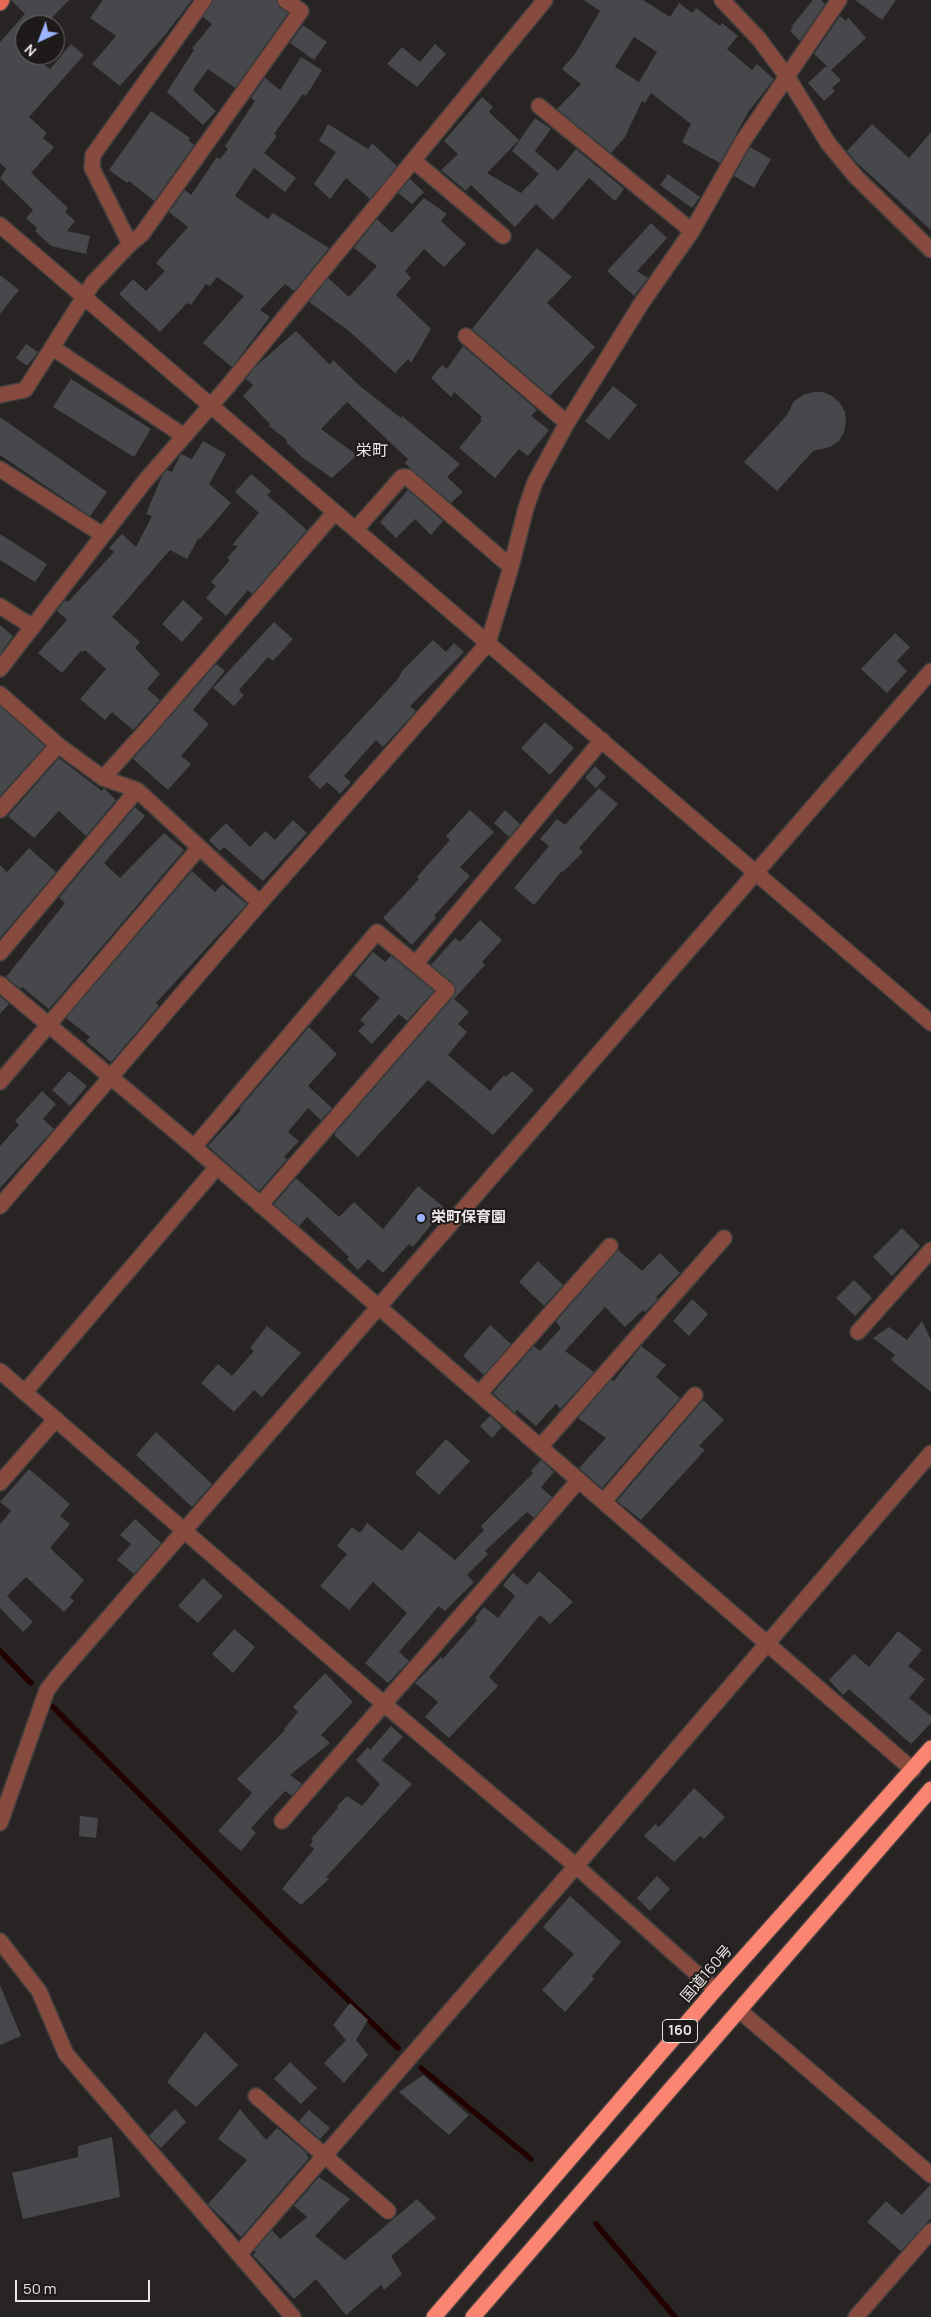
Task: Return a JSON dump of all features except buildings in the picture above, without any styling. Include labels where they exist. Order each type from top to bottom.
[{"type":"highway","name":"国道160号","points":[[434,2317],[715,1990],[931,1748]]},
{"type":"highway","name":"160","points":[[473,2317],[931,1789]]},
{"type":"street","points":[[130,244],[92,168],[93,156],[204,0]]},
{"type":"street","points":[[0,395],[25,390],[93,283],[142,234],[301,11],[286,0]]},
{"type":"street","points":[[0,669],[103,535],[414,161],[545,0]]},
{"type":"street","points":[[722,0],[759,39],[788,78],[828,143],[856,177],[931,250]]},
{"type":"street","points":[[0,1206],[260,903],[488,643],[535,482],[567,423],[641,304],[692,231],[743,141],[788,78],[839,0]]},
{"type":"street","points":[[539,106],[692,231]]},
{"type":"street","points":[[414,161],[503,236]]},
{"type":"street","points":[[0,225],[931,1023]]},
{"type":"street","points":[[466,336],[567,423]]},
{"type":"street","points":[[53,348],[184,436]]},
{"type":"street","points":[[0,469],[103,535]]},
{"type":"street","points":[[356,529],[402,477],[407,477],[511,567]]},
{"type":"street","points":[[103,778],[335,512]]},
{"type":"street","points":[[0,606],[33,627]]},
{"type":"street","points":[[0,1823],[47,1690],[931,671]]},
{"type":"street","points":[[0,694],[58,745],[103,778],[137,790],[260,903]]},
{"type":"street","points":[[416,963],[602,740]]},
{"type":"street","points":[[0,810],[58,745]]},
{"type":"street","points":[[0,953],[137,790]]},
{"type":"street","points":[[0,1082],[198,848]]},
{"type":"street","points":[[194,1147],[377,932],[447,990],[260,1205]]},
{"type":"street","points":[[0,984],[50,1024],[194,1147],[379,1309],[768,1642],[913,1770]]},
{"type":"street","points":[[25,1392],[217,1167]]},
{"type":"street","points":[[540,1447],[724,1238]]},
{"type":"street","points":[[479,1394],[610,1246]]},
{"type":"street","points":[[858,1332],[931,1250]]},
{"type":"street","points":[[0,1371],[384,1704],[576,1866],[715,1990]]},
{"type":"street","points":[[604,1501],[695,1395]]},
{"type":"street","points":[[0,1483],[56,1419]]},
{"type":"street","points":[[240,2254],[931,1453]]},
{"type":"street","points":[[282,1821],[579,1480]]},
{"type":"street","points":[[0,1941],[39,1992],[66,2054],[293,2317]]},
{"type":"street","points":[[740,2011],[931,2175]]},
{"type":"street","points":[[256,2096],[388,2211]]},
{"type":"street","points":[[856,2317],[931,2231]]},
{"type":"waterway","points":[[0,1651],[31,1683]]},
{"type":"waterway","points":[[53,1707],[270,1925],[398,2048]]},
{"type":"waterway","points":[[421,2068],[531,2159]]},
{"type":"waterway","points":[[596,2224],[675,2317]]},
{"type":"place","name":"栄町保育園","points":[[421,1218]]},
{"type":"district","name":"栄町","points":[[372,452]]}]
